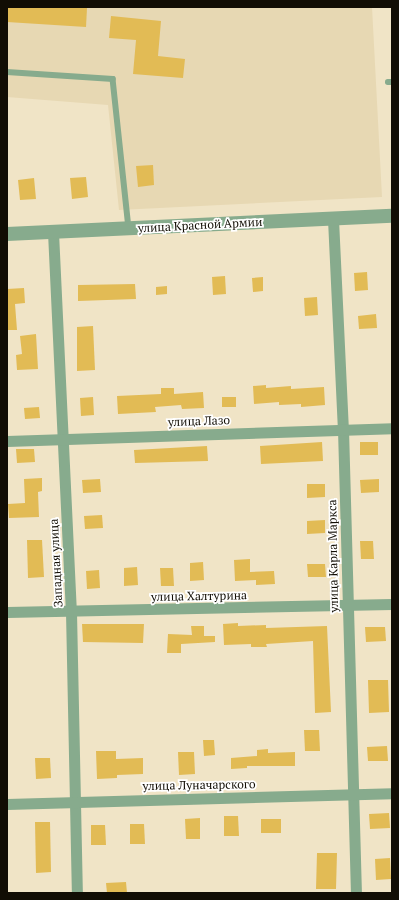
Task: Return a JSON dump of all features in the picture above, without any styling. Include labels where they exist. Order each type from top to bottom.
[{"type":"street","name":"улица Красной Армии","points":[[7,234],[392,216]]},
{"type":"street","name":"улица Карла Маркса","points":[[332,219],[343,429],[356,893]]},
{"type":"street","name":"Западная улица","points":[[53,232],[71,612],[77,893]]},
{"type":"street","name":"улица Лазо","points":[[7,440],[392,428]]},
{"type":"street","name":"улица Халтурина","points":[[7,612],[71,612],[392,604]]},
{"type":"street","name":"улица Луначарского","points":[[7,804],[75,801],[392,794]]},
{"type":"lane","points":[[7,72],[113,80],[129,228]]},
{"type":"shaded area","points":[[7,7],[372,7],[382,197],[119,210],[108,105],[7,97]]},
{"type":"building","points":[[7,7],[87,8],[86,27],[7,22]]},
{"type":"building","points":[[111,16],[161,21],[158,56],[185,59],[183,78],[133,74],[136,40],[109,38]]},
{"type":"building","points":[[153,165],[154,185],[138,187],[136,166]]},
{"type":"building","points":[[86,177],[88,197],[72,199],[70,178]]},
{"type":"building","points":[[34,178],[36,199],[20,200],[18,180]]},
{"type":"building","points":[[367,272],[368,290],[355,291],[354,273]]},
{"type":"building","points":[[225,276],[226,294],[213,295],[212,277]]},
{"type":"building","points":[[263,277],[263,291],[253,292],[252,278]]},
{"type":"building","points":[[135,284],[136,299],[78,301],[78,285]]},
{"type":"building","points":[[167,286],[167,294],[156,295],[156,287]]},
{"type":"building","points":[[24,288],[25,303],[15,304],[17,330],[7,330],[7,289]]},
{"type":"building","points":[[317,297],[318,315],[305,316],[304,298]]},
{"type":"building","points":[[376,314],[377,328],[359,329],[358,316]]},
{"type":"building","points":[[93,326],[95,370],[77,371],[77,327]]},
{"type":"building","points":[[36,334],[38,369],[17,370],[16,355],[22,354],[20,336]]},
{"type":"building","points":[[266,385],[266,388],[291,386],[291,389],[324,387],[325,405],[301,407],[301,404],[279,405],[279,402],[254,404],[253,386]]},
{"type":"building","points":[[161,388],[174,388],[174,394],[203,392],[204,408],[182,409],[181,405],[155,407],[156,412],[118,414],[117,396],[161,394]]},
{"type":"building","points":[[93,397],[94,415],[81,416],[80,398]]},
{"type":"building","points":[[222,397],[236,397],[236,407],[222,407]]},
{"type":"building","points":[[39,407],[40,418],[25,419],[24,408]]},
{"type":"building","points":[[322,442],[323,461],[261,464],[260,446]]},
{"type":"building","points":[[360,442],[378,442],[378,455],[360,455]]},
{"type":"building","points":[[207,446],[208,461],[135,463],[134,450]]},
{"type":"building","points":[[16,449],[34,449],[35,462],[17,463]]},
{"type":"building","points":[[42,478],[42,491],[38,492],[39,517],[9,518],[8,504],[25,503],[24,479]]},
{"type":"building","points":[[100,479],[101,492],[83,493],[82,480]]},
{"type":"building","points":[[379,479],[379,492],[361,493],[360,480]]},
{"type":"building","points":[[307,484],[325,484],[325,497],[307,498]]},
{"type":"building","points":[[102,515],[103,528],[85,529],[84,516]]},
{"type":"building","points":[[325,520],[325,533],[307,534],[307,521]]},
{"type":"building","points":[[27,540],[42,540],[44,577],[28,578]]},
{"type":"building","points":[[360,541],[373,541],[374,559],[361,559]]},
{"type":"building","points":[[250,559],[250,572],[274,571],[275,584],[256,585],[256,580],[235,581],[234,560]]},
{"type":"building","points":[[203,562],[204,580],[190,581],[190,563]]},
{"type":"building","points":[[307,564],[325,564],[326,577],[308,577]]},
{"type":"building","points":[[137,567],[138,585],[124,586],[124,568]]},
{"type":"building","points":[[160,568],[173,568],[174,586],[161,586]]},
{"type":"building","points":[[99,570],[100,588],[87,589],[86,571]]},
{"type":"building","points":[[238,623],[238,626],[266,625],[266,628],[327,626],[331,712],[315,713],[313,641],[266,644],[267,647],[251,647],[251,644],[224,645],[223,624]]},
{"type":"building","points":[[82,624],[144,624],[143,643],[83,642]]},
{"type":"building","points":[[191,626],[204,626],[204,636],[215,636],[215,642],[181,644],[181,653],[167,653],[168,634],[192,635]]},
{"type":"building","points":[[365,627],[385,627],[386,641],[366,642]]},
{"type":"building","points":[[368,680],[388,680],[389,712],[369,713]]},
{"type":"building","points":[[304,730],[319,730],[320,751],[305,751]]},
{"type":"building","points":[[203,740],[214,740],[215,755],[204,756]]},
{"type":"building","points":[[387,746],[388,761],[368,761],[367,747]]},
{"type":"building","points":[[268,749],[268,753],[295,752],[295,766],[247,766],[247,768],[231,769],[231,758],[257,756],[257,750]]},
{"type":"building","points":[[96,751],[116,751],[116,759],[143,758],[143,774],[117,775],[117,778],[97,779]]},
{"type":"building","points":[[178,752],[194,752],[195,774],[179,775]]},
{"type":"building","points":[[35,758],[50,758],[51,778],[36,779]]},
{"type":"building","points":[[389,813],[390,828],[370,829],[369,814]]},
{"type":"building","points":[[224,816],[238,816],[239,836],[224,836]]},
{"type":"building","points":[[200,818],[200,839],[186,839],[185,819]]},
{"type":"building","points":[[261,819],[281,819],[281,833],[261,833]]},
{"type":"building","points":[[35,822],[50,822],[51,872],[36,873]]},
{"type":"building","points":[[130,824],[144,824],[145,844],[130,844]]},
{"type":"building","points":[[91,825],[105,825],[106,845],[91,845]]},
{"type":"building","points":[[317,853],[337,853],[336,889],[316,889]]},
{"type":"building","points":[[390,858],[391,879],[376,880],[375,859]]},
{"type":"building","points":[[126,882],[127,893],[107,893],[106,883]]}]
